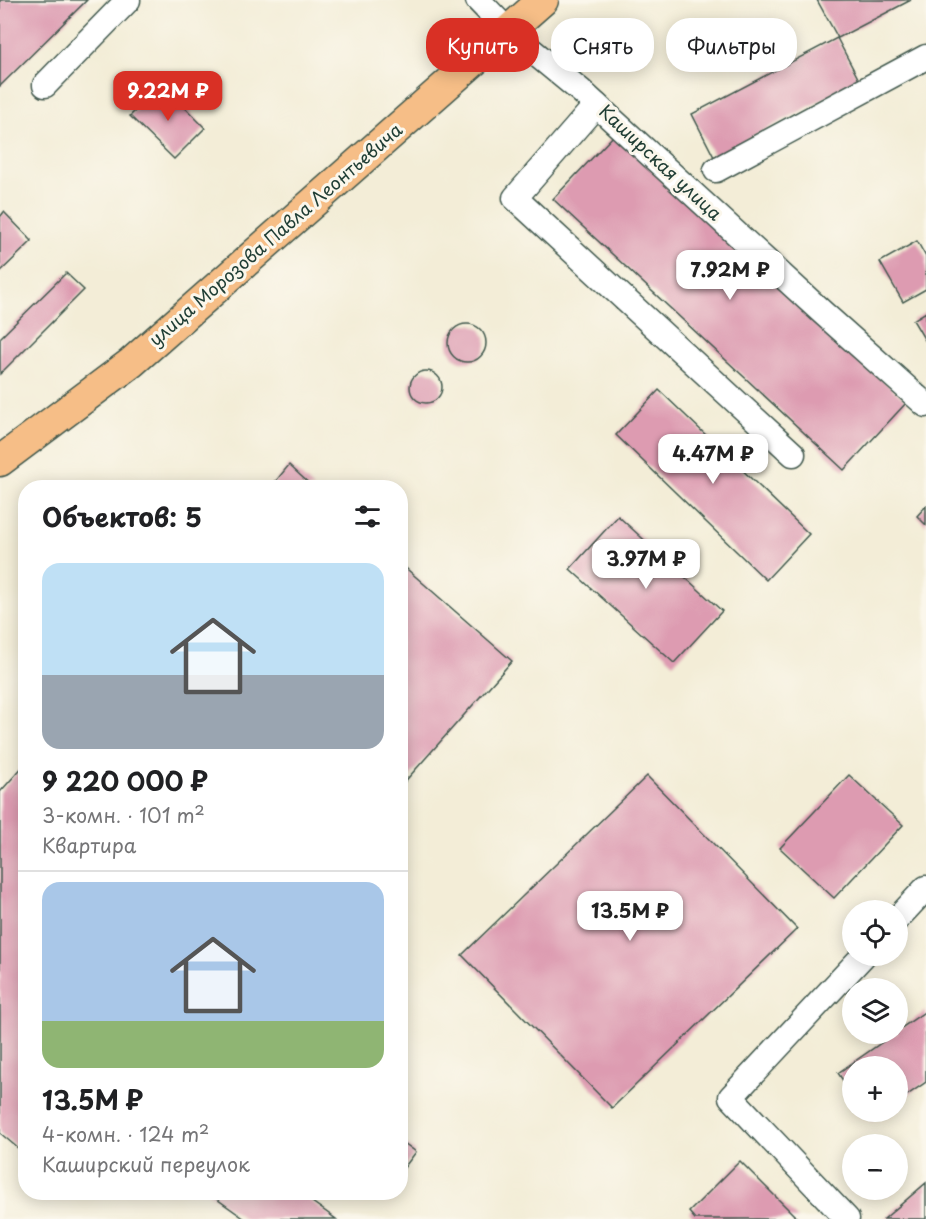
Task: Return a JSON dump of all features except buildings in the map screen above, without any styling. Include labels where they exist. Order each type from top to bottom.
[{"type":"main road","name":"улица Морозова Павла Леонтьевича","points":[[523,18],[543,0]]},
{"type":"main road","name":"улица Морозова Павла Леонтьевича","points":[[0,461],[130,363],[461,72]]},
{"type":"street","points":[[45,85],[128,0]]},
{"type":"street","name":"Каширская улица","points":[[478,0],[495,18]]},
{"type":"street","name":"Каширская улица","points":[[539,57],[589,98],[926,405]]},
{"type":"street","points":[[716,170],[926,57]]},
{"type":"street","points":[[589,98],[515,198],[793,454]]},
{"type":"street","points":[[908,907],[926,888]]},
{"type":"street","points":[[846,1219],[731,1097],[854,966]]}]
